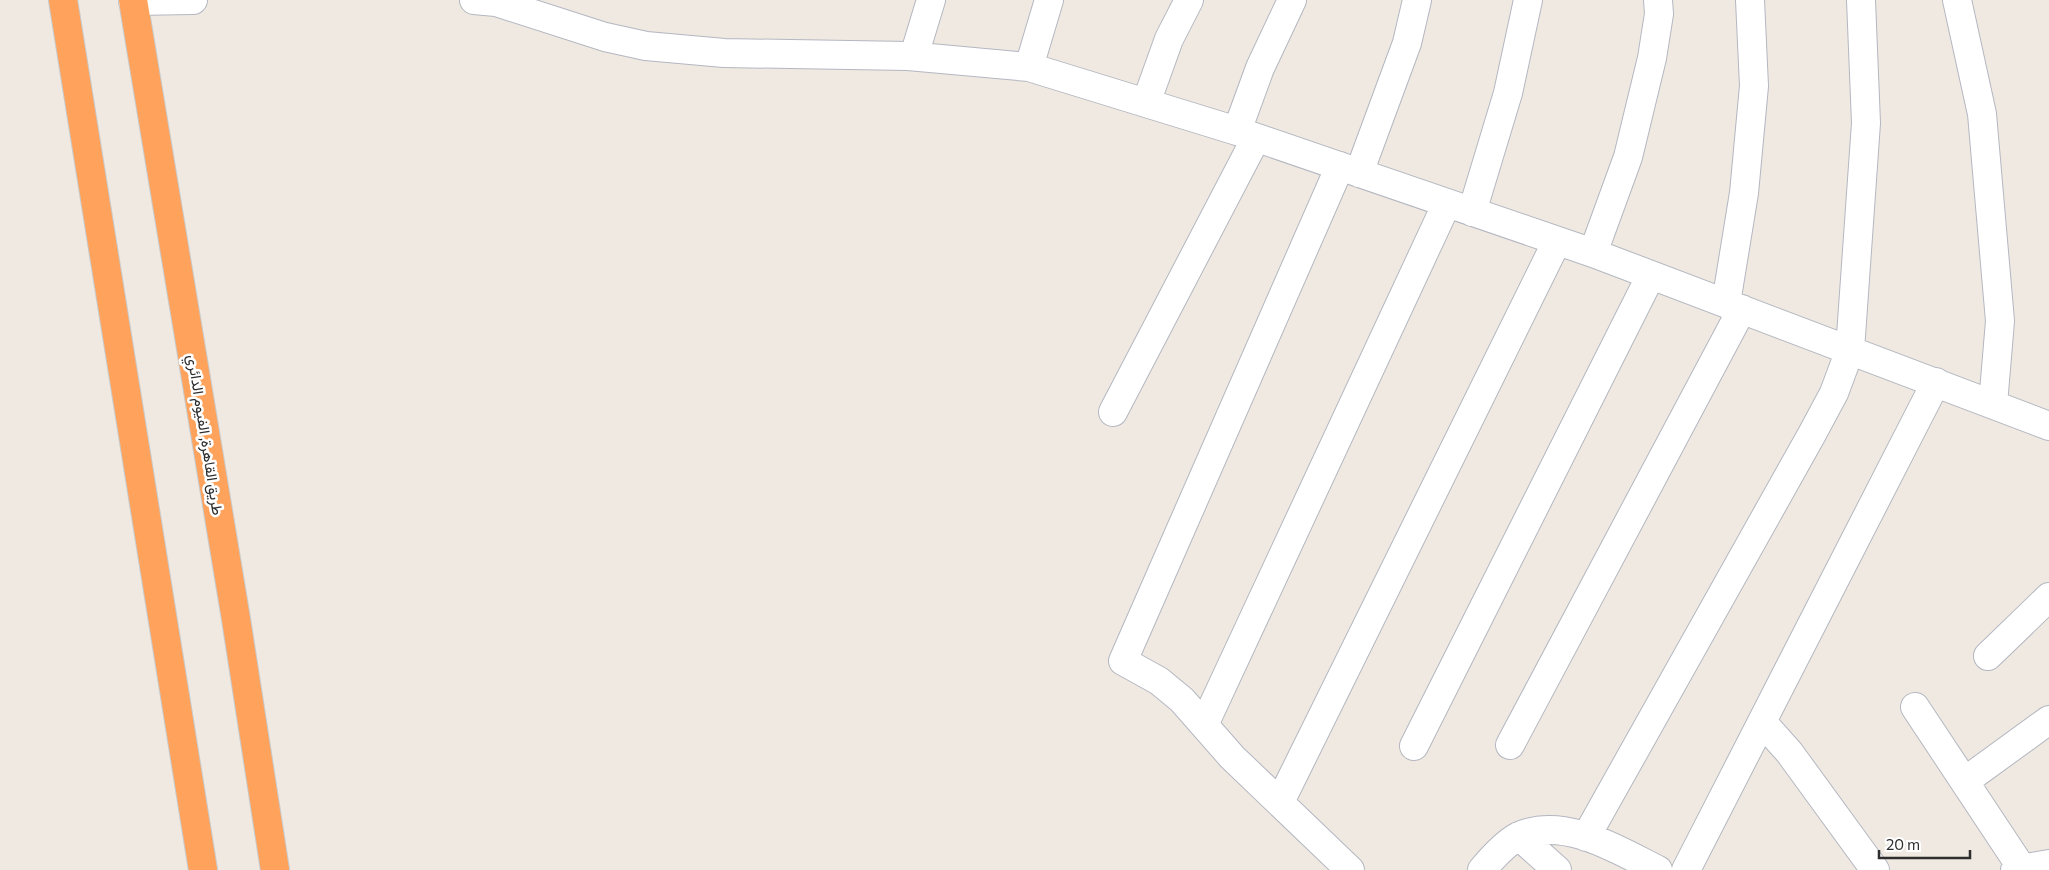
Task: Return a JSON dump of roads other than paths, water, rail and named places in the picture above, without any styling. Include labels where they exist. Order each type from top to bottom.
[{"type":"highway","points":[[63,0],[203,870]]},
{"type":"highway","name":"طريق القاهرة, الفيوم الدائري","points":[[133,1],[236,619],[275,870]]},
{"type":"street","points":[[133,1],[193,0]]},
{"type":"street","points":[[474,0],[496,2],[605,36],[646,46],[724,53],[914,56],[1029,67],[1246,134],[1448,202],[1592,253],[2049,426]]},
{"type":"street","points":[[914,56],[931,0]]},
{"type":"street","points":[[1029,67],[1049,0]]},
{"type":"street","points":[[1146,103],[1169,39],[1190,0]]},
{"type":"street","points":[[1113,412],[1246,134],[1260,68],[1292,0]]},
{"type":"street","points":[[1350,870],[1232,756],[1182,700],[1166,687],[1123,660],[1407,43],[1417,0]]},
{"type":"street","points":[[1472,212],[1508,93],[1528,0]]},
{"type":"street","points":[[1592,253],[1628,157],[1652,58],[1659,14],[1658,0]]},
{"type":"street","points":[[1510,745],[1734,306],[1754,86],[1750,0]]},
{"type":"street","points":[[1586,837],[1812,434],[1834,392],[1850,350],[1866,124],[1861,0]]},
{"type":"street","points":[[1957,0],[1983,124],[2000,321],[1994,404]]},
{"type":"street","points":[[1204,725],[1448,202]]},
{"type":"street","points":[[1280,802],[1557,241]]},
{"type":"street","points":[[1414,746],[1651,275]]},
{"type":"street","points":[[1686,870],[1936,382]]},
{"type":"street","points":[[1988,656],[2049,597]]},
{"type":"street","points":[[1915,708],[1965,781],[2018,869],[2049,864]]},
{"type":"street","points":[[1965,781],[2049,720]]},
{"type":"street","points":[[1762,722],[1789,752],[1875,870]]},
{"type":"street","points":[[1482,870],[1519,836],[1543,830],[1568,832],[1586,837],[1658,870]]},
{"type":"street","points":[[1519,836],[1556,870]]}]
